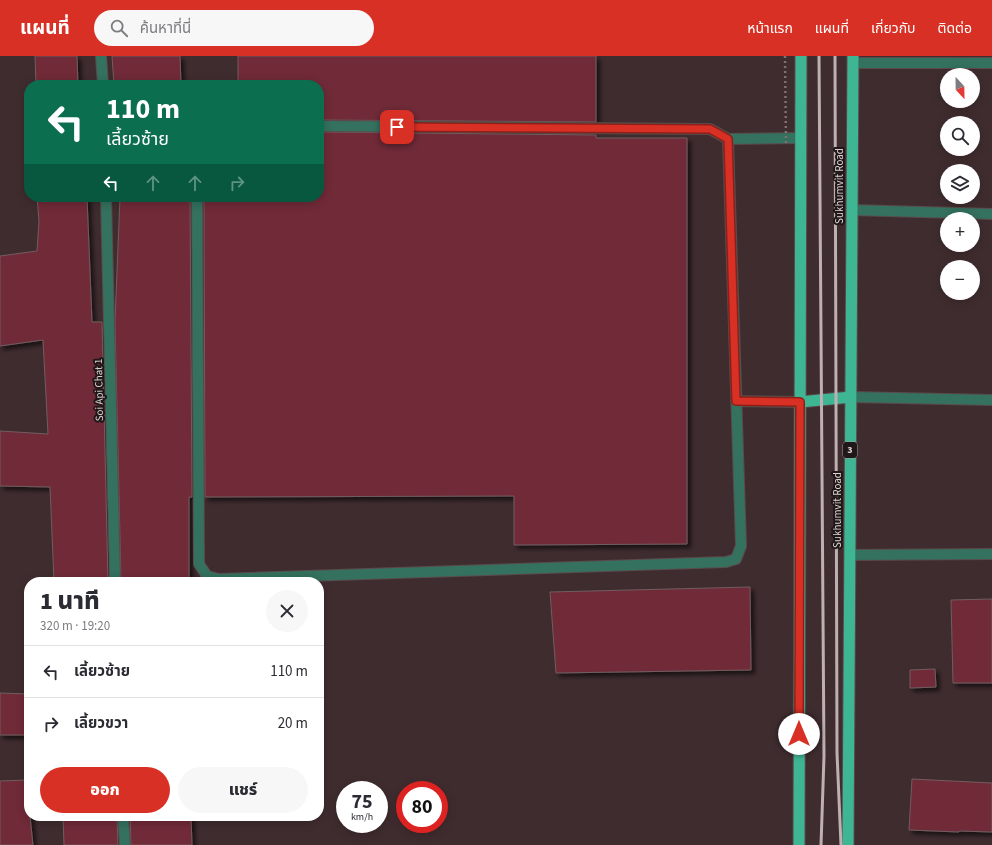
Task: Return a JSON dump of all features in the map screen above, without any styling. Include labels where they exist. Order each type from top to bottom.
[{"type":"highway","points":[[799,845],[801,56]]},
{"type":"highway","name":"Sukhumvit Road","points":[[848,845],[853,60]]},
{"type":"highway","points":[[800,402],[850,397]]},
{"type":"street","points":[[101,56],[103,80]]},
{"type":"street","points":[[853,60],[992,63]]},
{"type":"street","points":[[324,126],[710,129],[728,139],[801,138]]},
{"type":"street","points":[[279,577],[726,562],[736,559],[741,546],[728,139]]},
{"type":"street","name":"Soi Api Chat 1","points":[[106,202],[115,577]]},
{"type":"street","points":[[197,202],[199,564],[207,576],[211,577]]},
{"type":"street","points":[[852,210],[992,214]]},
{"type":"street","points":[[850,397],[992,400]]},
{"type":"street","points":[[736,401],[800,402]]},
{"type":"street","points":[[850,555],[992,554]]},
{"type":"street","points":[[123,821],[125,845]]},
{"type":"path","points":[[785,56],[786,145]]},
{"type":"building","points":[[35,56],[77,56],[78,80],[36,80]]},
{"type":"building","points":[[112,56],[180,56],[181,80],[114,80]]},
{"type":"building","points":[[238,56],[596,56],[596,122],[324,120],[324,80],[238,80]]},
{"type":"building","points":[[324,132],[596,135],[596,138],[687,138],[687,544],[514,545],[514,496],[205,497],[204,202],[324,202]]},
{"type":"building","points":[[37,202],[87,202],[92,322],[102,322],[108,577],[54,577],[50,487],[0,486],[0,431],[48,434],[43,340],[0,346],[0,256],[37,251],[39,221]]},
{"type":"building","points":[[120,202],[190,202],[192,497],[189,497],[189,577],[121,577],[115,322]]},
{"type":"building","points":[[750,587],[751,670],[556,673],[550,592]]},
{"type":"building","points":[[992,599],[992,683],[953,683],[951,600]]},
{"type":"building","points":[[935,669],[936,687],[910,688],[910,670]]},
{"type":"building","points":[[0,693],[24,694],[24,735],[0,735]]},
{"type":"building","points":[[912,779],[992,783],[992,832],[909,830]]},
{"type":"building","points":[[24,780],[24,821],[31,821],[33,845],[0,845],[0,781]]},
{"type":"building","points":[[63,821],[117,821],[118,845],[64,845]]},
{"type":"building","points":[[130,821],[191,821],[192,845],[131,845]]},
{"type":"railway","points":[[819,56],[824,756],[821,845]]},
{"type":"railway","points":[[835,56],[837,753],[841,845]]},
{"type":"route","points":[[397,127],[710,129],[728,139],[736,401],[800,402],[799,734]]}]
